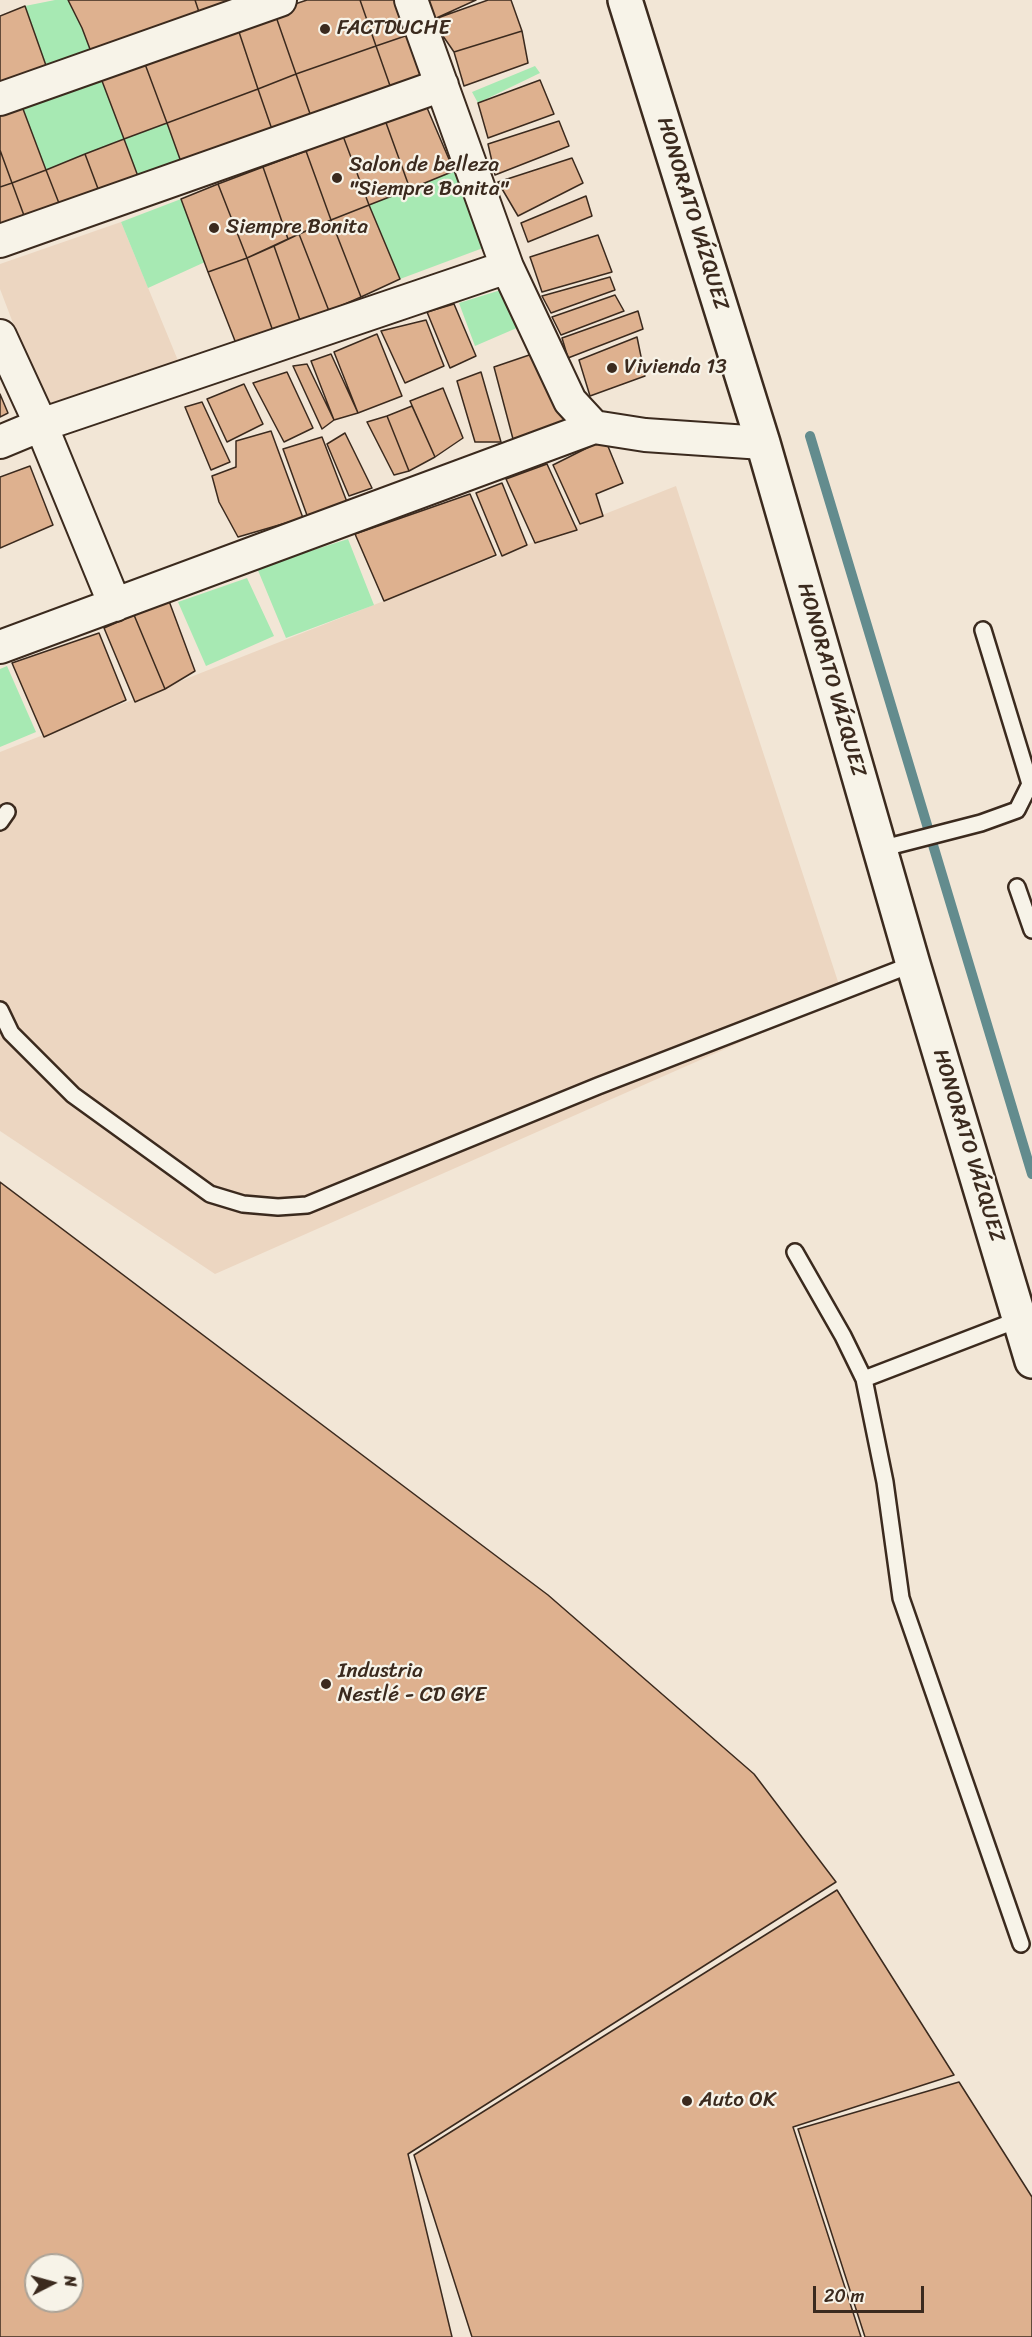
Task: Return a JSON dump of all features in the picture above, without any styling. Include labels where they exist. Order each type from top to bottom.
[{"type":"street","points":[[0,99],[280,0]]},
{"type":"street","points":[[411,0],[507,267],[570,401],[594,427]]},
{"type":"street","name":"HONORATO VÁZQUEZ","points":[[626,0],[762,443],[913,964],[1032,1360]]},
{"type":"street","points":[[0,241],[442,85]]},
{"type":"street","points":[[0,442],[41,425],[507,267]]},
{"type":"street","points":[[0,336],[41,425],[115,605]]},
{"type":"street","points":[[0,647],[594,427],[645,435],[762,443]]},
{"type":"lane","points":[[880,849],[981,823],[1017,810],[1030,784],[983,630]]},
{"type":"lane","points":[[1017,887],[1032,930]]},
{"type":"lane","points":[[0,1010],[11,1033],[73,1095],[210,1194],[243,1204],[278,1208],[307,1205],[598,1086],[913,964]]},
{"type":"lane","points":[[795,1252],[843,1336],[864,1379],[885,1482],[901,1598],[1022,1944]]},
{"type":"lane","points":[[864,1379],[1020,1319]]},
{"type":"shaded area","points":[[121,222],[179,363],[47,412],[0,289],[0,264]]},
{"type":"shaded area","points":[[676,486],[843,997],[215,1274],[0,1131],[0,752]]},
{"type":"green space","points":[[68,0],[93,57],[49,74],[25,6]]},
{"type":"green space","points":[[535,66],[540,73],[478,103],[472,92]]},
{"type":"green space","points":[[99,73],[124,139],[167,123],[185,173],[142,187],[123,139],[46,170],[20,101]]},
{"type":"green space","points":[[454,171],[483,248],[400,279],[369,205]]},
{"type":"green space","points":[[181,199],[205,262],[148,288],[121,222]]},
{"type":"green space","points":[[504,289],[519,327],[475,346],[459,303]]},
{"type":"green space","points":[[348,539],[374,605],[286,638],[257,568]]},
{"type":"green space","points":[[247,578],[274,636],[206,666],[178,602]]},
{"type":"green space","points":[[7,666],[36,732],[0,747],[0,669]]},
{"type":"building","points":[[68,0],[195,0],[200,15],[93,57]]},
{"type":"building","points":[[195,0],[236,0],[200,15]]},
{"type":"building","name":"FACTDUCHE","points":[[307,0],[360,0],[376,46],[296,74],[274,11]]},
{"type":"building","points":[[360,0],[405,0],[417,32],[376,46]]},
{"type":"building","points":[[424,0],[476,0],[432,20]]},
{"type":"building","points":[[488,0],[511,0],[522,31],[454,52],[432,20]]},
{"type":"building","points":[[25,6],[49,74],[0,92],[0,16]]},
{"type":"building","points":[[274,11],[296,74],[258,89],[236,23]]},
{"type":"building","points":[[236,23],[258,89],[167,123],[142,56]]},
{"type":"building","points":[[522,31],[528,63],[464,86],[454,52]]},
{"type":"building","points":[[417,32],[434,83],[394,97],[376,46]]},
{"type":"building","points":[[376,46],[394,97],[314,125],[296,74]]},
{"type":"building","points":[[142,56],[167,123],[124,139],[99,73]]},
{"type":"building","points":[[296,74],[314,125],[276,141],[258,89]]},
{"type":"building","points":[[540,80],[554,114],[488,138],[478,103]]},
{"type":"building","points":[[258,89],[276,141],[185,173],[167,123]]},
{"type":"building","points":[[20,101],[46,170],[12,183],[0,150],[0,108]]},
{"type":"building","points":[[425,103],[454,171],[410,189],[385,120]]},
{"type":"building","points":[[385,120],[410,189],[369,205],[343,136]]},
{"type":"building","points":[[559,121],[569,146],[495,175],[488,144]]},
{"type":"building","name":"Salon de belleza \"Siempre Bonita\"","points":[[343,136],[369,205],[331,220],[306,151]]},
{"type":"building","points":[[124,139],[142,187],[103,202],[85,154]]},
{"type":"building","points":[[0,150],[12,183],[0,187]]},
{"type":"building","points":[[306,151],[331,220],[288,239],[263,167]]},
{"type":"building","points":[[85,154],[103,202],[64,216],[46,170]]},
{"type":"building","points":[[572,158],[583,183],[518,216],[498,182]]},
{"type":"building","points":[[263,167],[288,239],[247,258],[218,184]]},
{"type":"building","points":[[46,170],[64,216],[29,229],[12,183]]},
{"type":"building","points":[[12,183],[29,229],[0,239],[0,187]]},
{"type":"building","name":"Siempre Bonita","points":[[218,184],[247,258],[208,272],[181,199]]},
{"type":"building","points":[[586,196],[592,216],[528,242],[521,223]]},
{"type":"building","points":[[369,205],[400,279],[361,297],[331,220]]},
{"type":"building","points":[[331,220],[361,297],[329,311],[299,234]]},
{"type":"building","points":[[299,234],[329,311],[301,323],[274,246]]},
{"type":"building","points":[[598,235],[612,272],[542,292],[530,257]]},
{"type":"building","points":[[274,246],[301,323],[274,334],[247,258]]},
{"type":"building","points":[[247,258],[274,334],[237,346],[208,272]]},
{"type":"building","points":[[610,277],[615,290],[551,313],[542,296]]},
{"type":"building","points":[[615,295],[624,311],[561,335],[552,317]]},
{"type":"building","points":[[454,304],[476,356],[450,368],[427,312]]},
{"type":"building","points":[[638,311],[643,329],[568,358],[562,338]]},
{"type":"building","points":[[426,320],[444,366],[405,383],[381,331]]},
{"type":"building","points":[[377,334],[402,396],[358,413],[334,352]]},
{"type":"building","name":"Vivienda 13","points":[[637,337],[645,376],[590,396],[579,360]]},
{"type":"building","points":[[541,351],[567,421],[513,439],[494,367]]},
{"type":"building","points":[[331,354],[358,413],[334,420],[311,361]]},
{"type":"building","points":[[307,364],[334,420],[322,429],[293,366]]},
{"type":"building","points":[[287,372],[313,428],[284,442],[253,383]]},
{"type":"building","points":[[481,372],[501,442],[475,442],[457,381]]},
{"type":"building","points":[[244,384],[263,424],[227,442],[207,399]]},
{"type":"building","points":[[443,388],[463,438],[435,457],[410,401]]},
{"type":"building","points":[[0,394],[8,413],[0,417]]},
{"type":"building","points":[[202,402],[230,462],[211,470],[185,407]]},
{"type":"building","points":[[412,406],[435,457],[409,471],[387,416]]},
{"type":"building","points":[[387,416],[409,471],[394,475],[367,422]]},
{"type":"building","points":[[271,431],[303,518],[238,537],[219,502],[212,476],[236,467],[236,441]]},
{"type":"building","points":[[345,433],[372,488],[349,496],[327,444]]},
{"type":"building","points":[[322,437],[347,502],[308,518],[283,449]]},
{"type":"building","points":[[605,439],[623,483],[596,494],[603,516],[580,524],[553,465]]},
{"type":"building","points":[[547,464],[577,530],[535,543],[506,479]]},
{"type":"building","points":[[30,466],[53,525],[0,548],[0,477]]},
{"type":"building","points":[[502,483],[527,545],[502,556],[476,493]]},
{"type":"building","points":[[470,494],[496,555],[384,601],[355,534]]},
{"type":"building","points":[[169,601],[195,671],[165,689],[134,615]]},
{"type":"building","points":[[134,615],[165,689],[135,702],[104,628]]},
{"type":"building","points":[[99,633],[126,700],[44,737],[12,663]]},
{"type":"building","name":"Industria Nestlé - CD GYE","points":[[0,1182],[548,1595],[754,1774],[836,1882],[408,2154],[452,2337],[0,2337]]},
{"type":"building","name":"Auto OK","points":[[837,1890],[954,2075],[793,2127],[861,2337],[472,2337],[414,2155]]},
{"type":"building","points":[[959,2082],[1032,2197],[1032,2337],[865,2337],[798,2129]]},
{"type":"waterway","points":[[810,436],[1032,1174]]},
{"type":"place","name":"FACTDUCHE","points":[[325,29]]},
{"type":"place","name":"Salon de belleza \"Siempre Bonita\"","points":[[337,178]]},
{"type":"place","name":"Siempre Bonita","points":[[214,228]]},
{"type":"place","name":"Vivienda 13","points":[[612,368]]},
{"type":"place","name":"Industria Nestlé - CD GYE","points":[[326,1684]]},
{"type":"place","name":"Auto OK","points":[[687,2101]]}]
